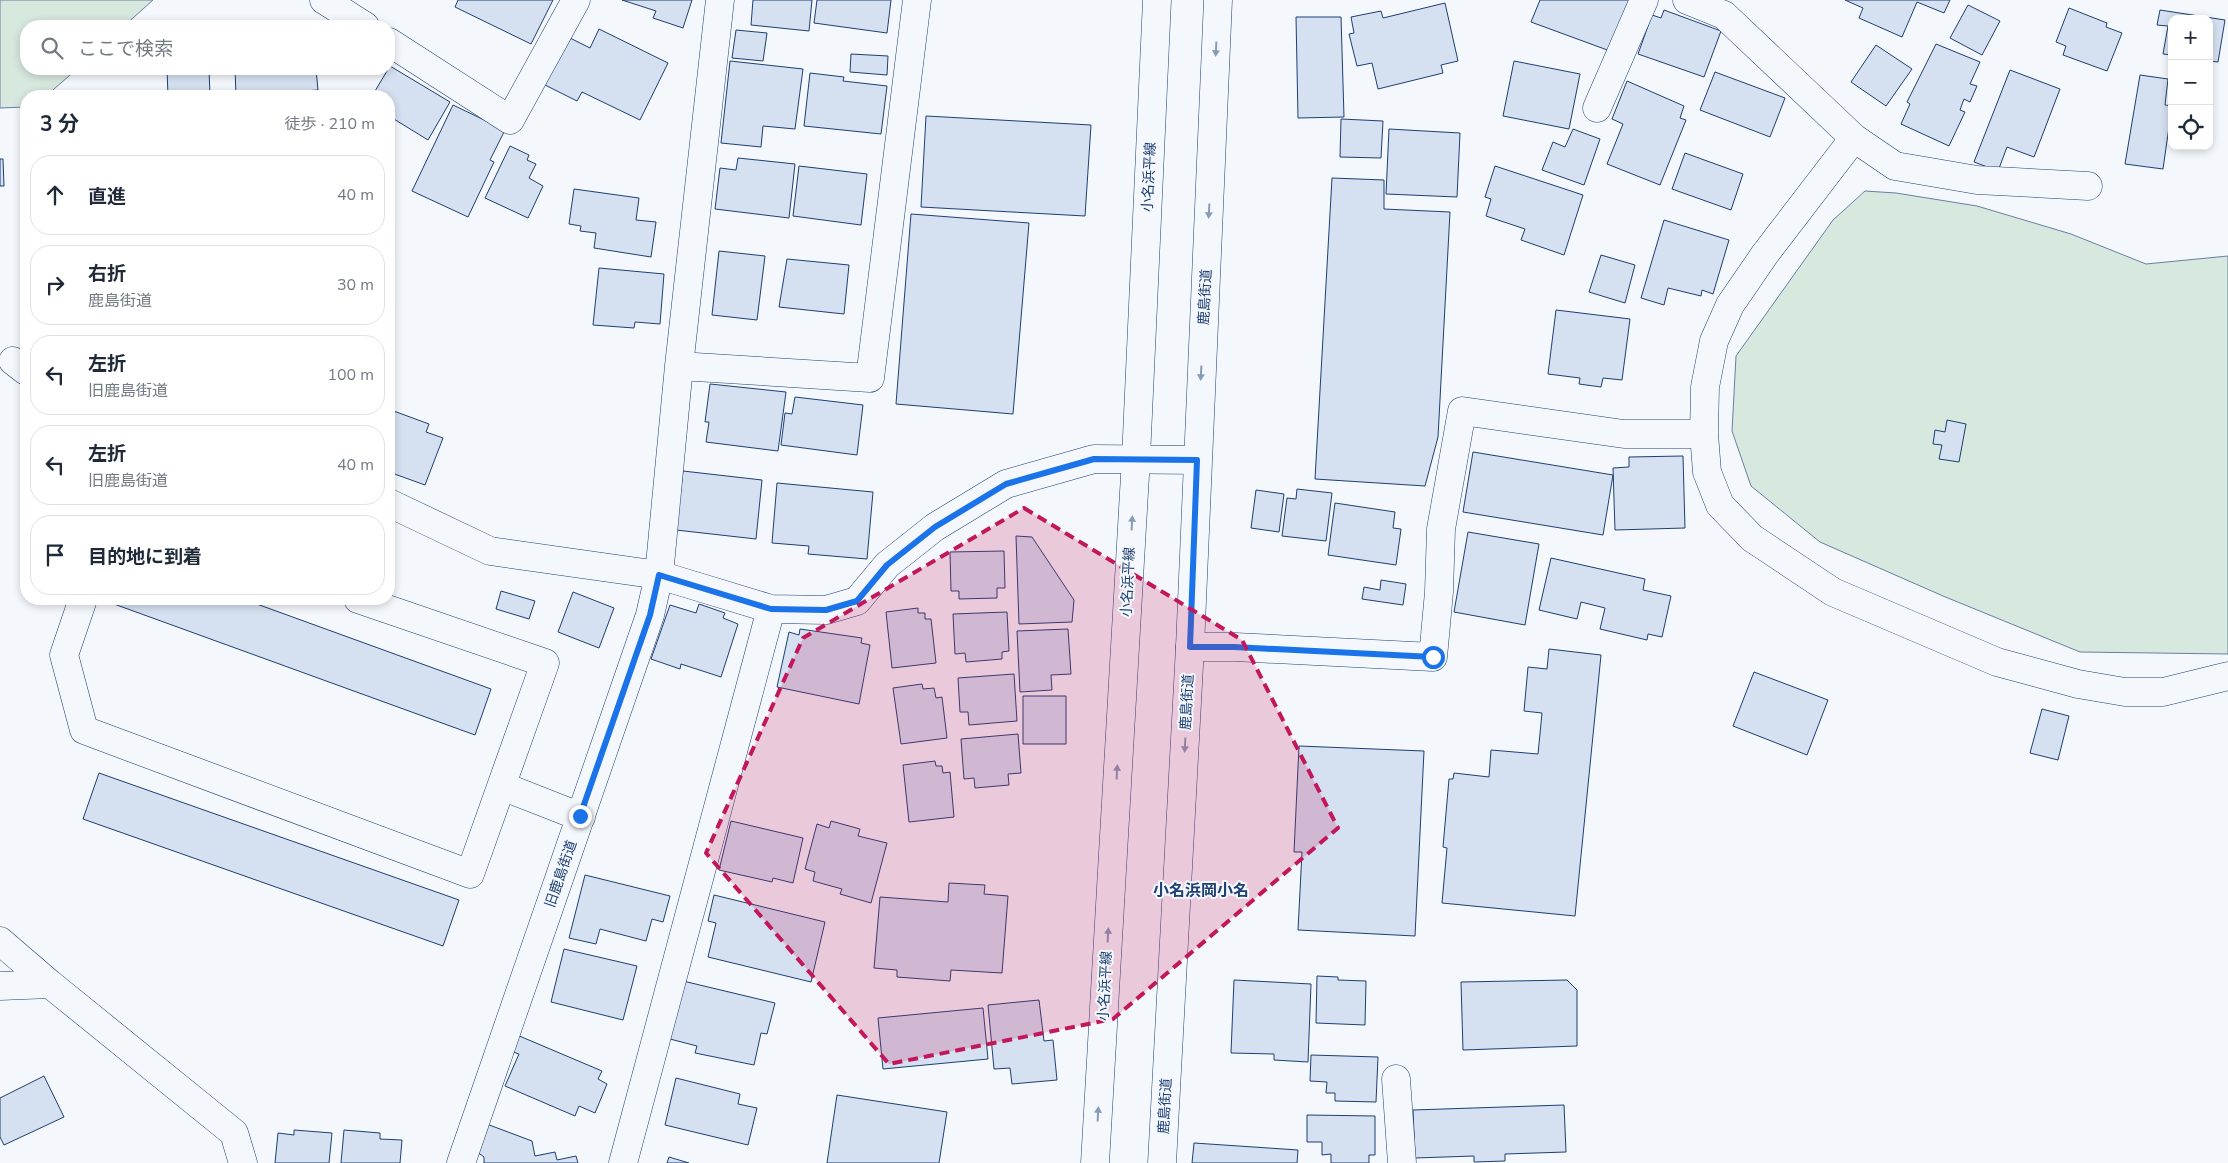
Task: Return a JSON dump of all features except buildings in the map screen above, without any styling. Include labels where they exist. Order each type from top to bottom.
[{"type":"street","points":[[324,0],[356,20]]},
{"type":"street","points":[[395,46],[510,120],[576,0]]},
{"type":"street","name":"旧鹿島街道","points":[[461,1163],[650,615],[659,575],[679,366],[720,0]]},
{"type":"street","points":[[679,366],[870,378],[917,0]]},
{"type":"street","name":"小名浜平線","points":[[1095,1163],[1136,458],[1157,0]]},
{"type":"street","name":"鹿島街道","points":[[1162,1163],[1190,647],[1218,0]]},
{"type":"street","points":[[1597,108],[1644,0]]},
{"type":"street","points":[[1687,0],[1728,7],[1854,138],[1895,166],[1977,180],[2088,186]]},
{"type":"street","points":[[1854,138],[1765,254],[1730,306],[1714,341],[1705,387],[1704,434],[1707,472],[1720,504],[1752,538],[1833,592],[1997,662],[2078,684],[2125,692],[2163,692],[2228,676]]},
{"type":"street","points":[[1190,647],[1234,647],[1433,657],[1439,592],[1440,529],[1462,411],[1624,434],[1704,434]]},
{"type":"street","points":[[395,506],[490,551],[659,575],[771,609],[826,610],[857,601],[887,565],[935,527],[1006,484],[1094,459],[1197,460]]},
{"type":"street","points":[[81,605],[64,655],[84,730],[470,874],[544,663],[375,605]]},
{"type":"street","points":[[623,1163],[771,609]]},
{"type":"street","points":[[502,786],[580,816]]},
{"type":"street","points":[[0,941],[50,984],[234,1133],[243,1163]]},
{"type":"street","points":[[0,986],[50,984]]},
{"type":"street","points":[[1396,1079],[1402,1163]]},
{"type":"highlighted area","points":[[1024,508],[1242,640],[1338,828],[1113,1019],[889,1064],[706,853],[803,638]]},
{"type":"shaded area","points":[[0,0],[153,0],[131,20],[20,20],[20,75],[70,75],[53,90],[20,90],[20,107],[0,108]]},
{"type":"shaded area","points":[[1865,191],[1896,193],[1977,206],[2071,234],[2146,264],[2228,256],[2228,654],[2080,652],[1943,596],[1820,542],[1751,486],[1732,431],[1736,356],[1833,220]]},
{"type":"district","name":"小名浜岡小名","points":[[1201,891]]},
{"type":"route","points":[[580,816],[650,615],[659,575],[771,609],[826,610],[857,601],[887,565],[935,527],[1006,484],[1094,459],[1197,460],[1190,647],[1234,647],[1433,657]]}]
